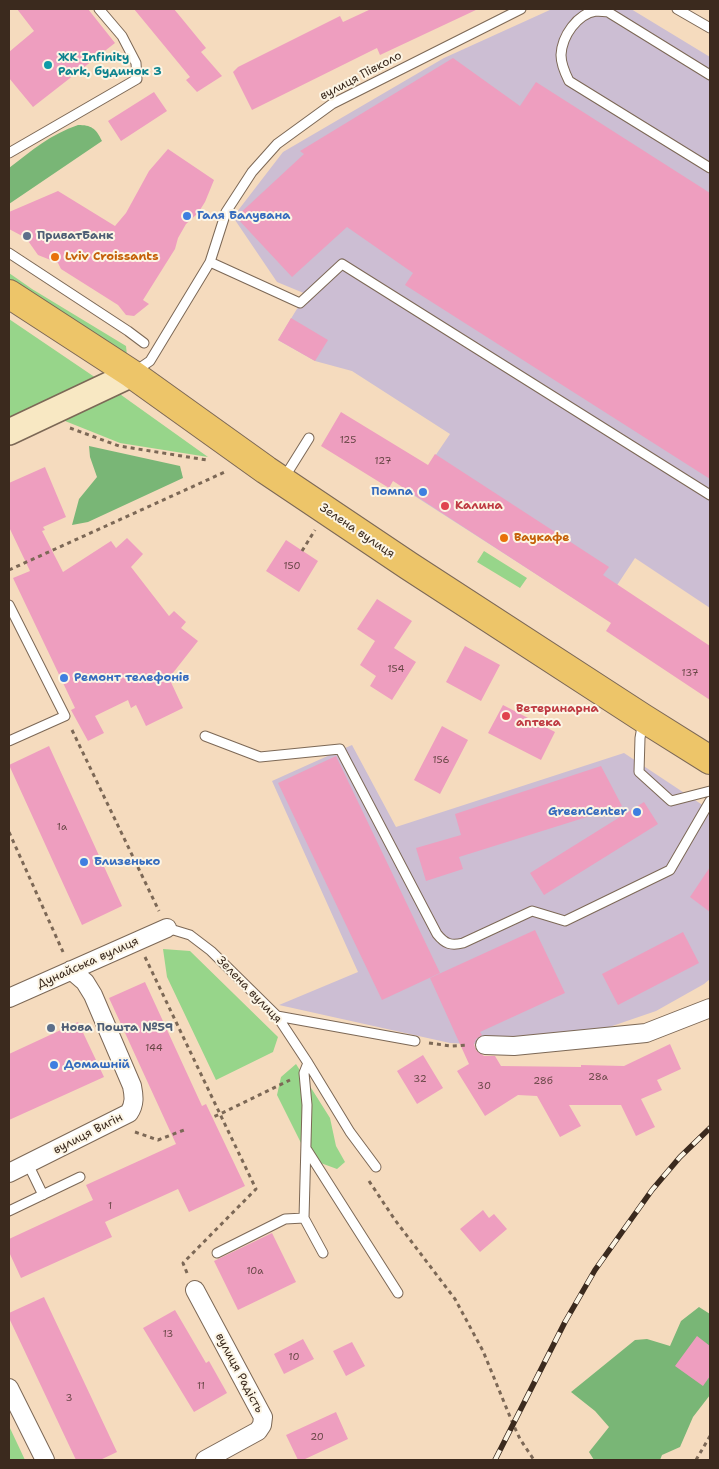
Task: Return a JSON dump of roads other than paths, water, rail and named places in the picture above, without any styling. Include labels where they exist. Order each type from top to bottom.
[{"type":"main road","name":"Зелена вулиця","points":[[9,294],[132,374],[282,480],[409,566],[710,760]]},
{"type":"street","points":[[9,432],[132,374]]},
{"type":"street","name":"Дунайська вулиця","points":[[9,998],[167,928]]},
{"type":"street","name":"вулиця Вигін","points":[[9,1173],[129,1113],[133,1107],[132,1086],[94,995],[85,982],[71,970]]},
{"type":"street","points":[[485,1045],[514,1046],[646,1033],[710,1008]]},
{"type":"street","name":"вулиця Радість","points":[[195,1290],[263,1417],[262,1425],[258,1431],[205,1460]]},
{"type":"street","points":[[9,1388],[45,1460]]},
{"type":"lane","points":[[9,153],[137,79],[136,63],[122,36],[99,9]]},
{"type":"lane","name":"вулиця Півколо","points":[[132,374],[150,361],[210,262],[226,212],[252,172],[277,144],[332,104],[521,9]]},
{"type":"lane","points":[[677,9],[710,28]]},
{"type":"lane","points":[[710,75],[608,12],[596,11],[582,18],[572,27],[564,40],[561,54],[563,68],[569,81],[710,168]]},
{"type":"lane","points":[[9,253],[144,343]]},
{"type":"lane","points":[[210,262],[300,303],[342,264],[710,495]]},
{"type":"lane","points":[[282,480],[310,438]]},
{"type":"lane","points":[[9,604],[65,716],[9,741]]},
{"type":"lane","points":[[643,718],[640,738],[639,772],[671,801],[710,791]]},
{"type":"lane","points":[[205,736],[260,757],[340,749],[436,934],[443,942],[453,945],[463,943],[532,912],[565,921],[670,870],[710,801]]},
{"type":"lane","name":"Зелена вулиця","points":[[167,928],[190,935],[210,950],[277,1016],[359,1145],[376,1168]]},
{"type":"lane","points":[[277,1016],[415,1041]]},
{"type":"lane","points":[[308,1063],[304,1073],[307,1105],[304,1218],[323,1253]]},
{"type":"lane","points":[[307,1149],[398,1293]]},
{"type":"lane","points":[[28,1164],[43,1195]]},
{"type":"lane","points":[[9,1211],[80,1177]]},
{"type":"lane","points":[[217,1253],[285,1219],[304,1218]]},
{"type":"railway","points":[[495,1460],[565,1322],[595,1270],[652,1190],[680,1157],[710,1128]]},
{"type":"place","name":"ЖК Infinity Park, будинок 3","points":[[48,65]]},
{"type":"place","name":"Галя Балувана","points":[[187,216]]},
{"type":"place","name":"ПриватБанк","points":[[27,236]]},
{"type":"place","name":"Lviv Croissants","points":[[55,257]]},
{"type":"place","name":"Помпа","points":[[423,492]]},
{"type":"place","name":"Калина","points":[[445,506]]},
{"type":"place","name":"Ваукафе","points":[[504,538]]},
{"type":"place","name":"Ремонт телефонів","points":[[64,678]]},
{"type":"place","name":"Ветеринарна аптека","points":[[506,716]]},
{"type":"place","name":"GreenCenter","points":[[637,812]]},
{"type":"place","name":"Близенько","points":[[84,862]]},
{"type":"place","name":"Нова Пошта №59","points":[[51,1028]]},
{"type":"place","name":"Домашній","points":[[54,1065]]}]
